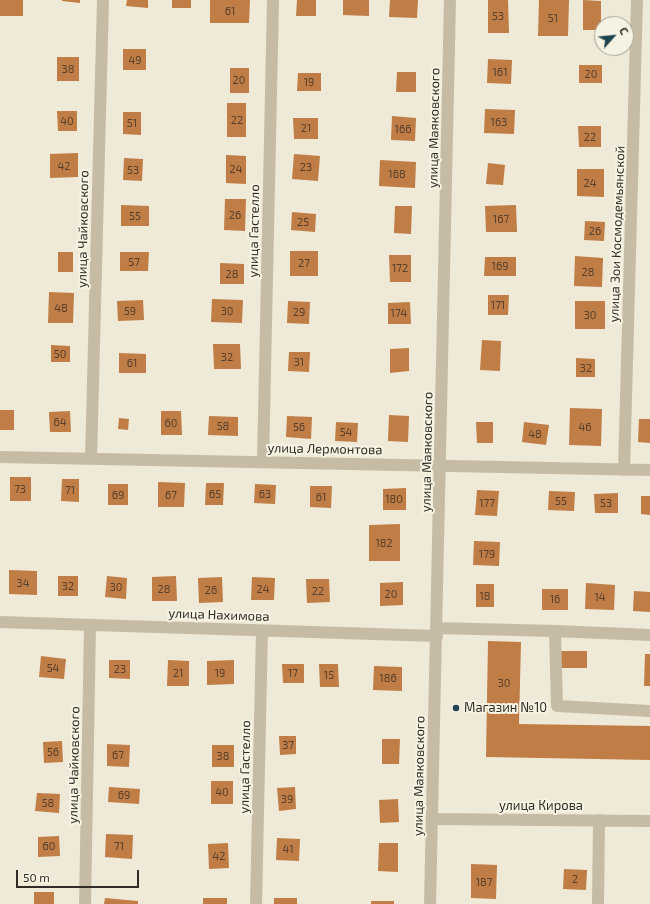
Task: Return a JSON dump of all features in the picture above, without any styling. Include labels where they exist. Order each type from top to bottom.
[{"type":"street","name":"улица Чайковского","points":[[91,459],[102,0]]},
{"type":"street","name":"улица Гастелло","points":[[263,462],[273,0]]},
{"type":"street","name":"улица Маяковского","points":[[430,904],[450,0]]},
{"type":"street","name":"улица Зои Космодемьянской","points":[[624,470],[637,0]]},
{"type":"street","name":"улица Лермонтова","points":[[0,457],[650,470]]},
{"type":"street","name":"улица Нахимова","points":[[0,622],[262,631],[555,631],[650,635]]},
{"type":"street","name":"улица Чайковского","points":[[85,904],[90,626]]},
{"type":"street","name":"улица Гастелло","points":[[256,904],[262,631]]},
{"type":"street","points":[[555,631],[557,706],[650,711]]},
{"type":"street","name":"улица Кирова","points":[[432,819],[650,821]]},
{"type":"street","points":[[598,904],[599,820]]},
{"type":"building","points":[[0,0],[23,0],[23,16],[0,16]]},
{"type":"building","points":[[80,0],[80,3],[62,1]]},
{"type":"building","points":[[127,0],[148,0],[148,8],[126,6]]},
{"type":"building","points":[[172,0],[191,0],[191,8],[172,8]]},
{"type":"building","points":[[210,0],[250,0],[249,23],[210,23]]},
{"type":"building","points":[[297,0],[316,0],[316,16],[296,16]]},
{"type":"building","points":[[343,0],[369,0],[369,16],[343,15]]},
{"type":"building","points":[[390,0],[418,0],[417,18],[389,17]]},
{"type":"building","points":[[488,0],[508,0],[509,33],[488,33]]},
{"type":"building","points":[[539,0],[569,0],[568,36],[538,36]]},
{"type":"building","points":[[583,0],[601,1],[601,16],[594,16],[594,30],[583,30]]},
{"type":"building","points":[[123,49],[146,49],[146,70],[123,70]]},
{"type":"building","points":[[57,57],[79,57],[79,81],[57,81]]},
{"type":"building","points":[[488,59],[512,60],[511,84],[487,83]]},
{"type":"building","points":[[579,65],[602,65],[602,83],[579,83]]},
{"type":"building","points":[[230,68],[249,68],[249,93],[230,93]]},
{"type":"building","points":[[397,72],[416,72],[416,92],[396,92]]},
{"type":"building","points":[[298,73],[321,73],[321,91],[297,91]]},
{"type":"building","points":[[227,103],[246,103],[246,137],[227,137]]},
{"type":"building","points":[[485,109],[515,110],[514,134],[484,133]]},
{"type":"building","points":[[57,111],[77,111],[77,131],[58,131]]},
{"type":"building","points":[[123,112],[141,112],[141,135],[123,134]]},
{"type":"building","points":[[392,116],[416,118],[415,141],[391,140]]},
{"type":"building","points":[[293,118],[318,118],[318,139],[294,139]]},
{"type":"building","points":[[578,126],[601,126],[601,147],[579,147]]},
{"type":"building","points":[[78,153],[78,177],[50,178],[50,154]]},
{"type":"building","points":[[294,154],[320,156],[318,181],[292,179]]},
{"type":"building","points":[[226,155],[246,156],[246,184],[226,183]]},
{"type":"building","points":[[124,158],[143,159],[142,181],[123,180]]},
{"type":"building","points":[[380,160],[416,162],[415,188],[379,186]]},
{"type":"building","points":[[488,163],[505,165],[503,185],[486,184]]},
{"type":"building","points":[[577,169],[604,169],[604,197],[577,196]]},
{"type":"building","points":[[225,199],[246,199],[245,231],[224,230]]},
{"type":"building","points":[[121,205],[149,206],[149,226],[121,226]]},
{"type":"building","points":[[516,205],[517,232],[486,232],[485,206]]},
{"type":"building","points":[[395,206],[412,206],[411,234],[394,233]]},
{"type":"building","points":[[292,212],[316,214],[315,232],[291,230]]},
{"type":"building","points":[[585,221],[605,222],[604,241],[584,240]]},
{"type":"building","points":[[290,251],[318,251],[318,276],[290,276]]},
{"type":"building","points":[[58,252],[73,252],[73,272],[58,272]]},
{"type":"building","points":[[120,252],[149,252],[148,271],[120,271]]},
{"type":"building","points":[[389,255],[411,255],[411,282],[390,282]]},
{"type":"building","points":[[575,256],[603,258],[602,287],[574,286]]},
{"type":"building","points":[[485,257],[516,257],[516,276],[484,276]]},
{"type":"building","points":[[220,263],[244,264],[244,284],[220,284]]},
{"type":"building","points":[[49,292],[74,293],[73,323],[48,323]]},
{"type":"building","points":[[488,295],[509,295],[508,315],[488,315]]},
{"type":"building","points":[[212,299],[243,300],[242,323],[211,322]]},
{"type":"building","points":[[143,300],[144,320],[118,321],[117,301]]},
{"type":"building","points":[[288,301],[310,302],[309,324],[287,323]]},
{"type":"building","points":[[575,301],[605,301],[605,329],[575,329]]},
{"type":"building","points":[[410,302],[411,324],[388,324],[388,303]]},
{"type":"building","points":[[482,340],[501,341],[500,371],[480,370]]},
{"type":"building","points":[[213,344],[240,344],[241,369],[214,369]]},
{"type":"building","points":[[51,345],[70,346],[70,362],[51,362]]},
{"type":"building","points":[[409,348],[409,371],[390,373],[390,349]]},
{"type":"building","points":[[289,352],[310,352],[309,372],[288,371]]},
{"type":"building","points":[[119,353],[146,354],[146,373],[119,373]]},
{"type":"building","points":[[576,358],[595,359],[595,377],[576,377]]},
{"type":"building","points":[[570,408],[602,409],[601,446],[569,445]]},
{"type":"building","points":[[0,410],[14,410],[14,430],[0,430]]},
{"type":"building","points":[[70,411],[71,432],[50,432],[49,412]]},
{"type":"building","points":[[161,411],[181,411],[182,435],[161,435]]},
{"type":"building","points":[[389,415],[409,416],[408,442],[388,441]]},
{"type":"building","points":[[209,416],[238,417],[238,436],[208,435]]},
{"type":"building","points":[[287,416],[312,417],[311,439],[286,437]]},
{"type":"building","points":[[119,418],[129,419],[128,430],[118,429]]},
{"type":"building","points":[[639,419],[650,419],[650,443],[638,442]]},
{"type":"building","points":[[336,422],[358,423],[357,442],[335,441]]},
{"type":"building","points":[[476,422],[493,422],[493,443],[477,443]]},
{"type":"building","points":[[524,422],[549,425],[546,445],[522,442]]},
{"type":"building","points":[[10,477],[31,477],[31,501],[10,501]]},
{"type":"building","points":[[62,479],[79,479],[79,502],[61,501]]},
{"type":"building","points":[[158,482],[185,483],[184,507],[158,507]]},
{"type":"building","points":[[206,483],[224,483],[223,505],[205,505]]},
{"type":"building","points":[[108,484],[128,484],[128,505],[108,505]]},
{"type":"building","points":[[255,484],[276,485],[275,504],[254,503]]},
{"type":"building","points":[[310,486],[332,486],[331,508],[310,507]]},
{"type":"building","points":[[406,488],[406,510],[383,510],[383,489]]},
{"type":"building","points":[[477,490],[499,491],[497,516],[475,515]]},
{"type":"building","points":[[549,491],[575,492],[574,511],[548,510]]},
{"type":"building","points":[[618,493],[618,513],[595,513],[594,494]]},
{"type":"building","points":[[641,496],[650,496],[650,515],[641,514]]},
{"type":"building","points":[[400,524],[400,561],[369,561],[369,525]]},
{"type":"building","points":[[474,541],[500,542],[499,566],[473,565]]},
{"type":"building","points":[[9,570],[37,571],[37,595],[9,594]]},
{"type":"building","points":[[58,576],[78,576],[78,596],[58,596]]},
{"type":"building","points":[[107,576],[127,578],[126,599],[105,597]]},
{"type":"building","points":[[176,576],[177,601],[152,601],[152,577]]},
{"type":"building","points":[[222,577],[223,602],[199,603],[198,578]]},
{"type":"building","points":[[252,577],[275,578],[274,600],[251,600]]},
{"type":"building","points":[[306,579],[329,579],[330,602],[307,603]]},
{"type":"building","points":[[403,582],[403,605],[380,606],[380,583]]},
{"type":"building","points":[[586,583],[615,585],[614,610],[585,609]]},
{"type":"building","points":[[476,584],[494,584],[494,607],[476,607]]},
{"type":"building","points":[[542,589],[568,589],[568,610],[542,610]]},
{"type":"building","points":[[634,591],[650,592],[650,612],[633,611]]},
{"type":"building","points":[[488,641],[521,642],[519,724],[650,726],[650,760],[486,757]]},
{"type":"building","points":[[560,651],[587,651],[587,668],[560,668]]},
{"type":"building","points":[[645,654],[650,654],[650,686],[644,686]]},
{"type":"building","points":[[41,656],[66,659],[64,679],[39,677]]},
{"type":"building","points":[[109,660],[130,660],[130,679],[109,678]]},
{"type":"building","points":[[168,660],[189,661],[189,686],[167,686]]},
{"type":"building","points":[[234,660],[234,684],[207,685],[207,661]]},
{"type":"building","points":[[282,664],[304,664],[304,683],[283,683]]},
{"type":"building","points":[[319,664],[338,664],[339,687],[320,687]]},
{"type":"building","points":[[374,666],[402,667],[402,691],[373,690]]},
{"type":"building","points":[[279,736],[296,736],[296,754],[280,755]]},
{"type":"building","points":[[382,739],[400,739],[399,764],[382,764]]},
{"type":"building","points":[[62,741],[63,762],[44,763],[43,742]]},
{"type":"building","points":[[107,744],[130,745],[129,767],[107,766]]},
{"type":"building","points":[[212,745],[234,745],[234,767],[212,767]]},
{"type":"building","points":[[211,781],[233,781],[233,804],[211,804]]},
{"type":"building","points":[[109,787],[140,789],[139,804],[108,802]]},
{"type":"building","points":[[295,787],[296,809],[279,811],[277,788]]},
{"type":"building","points":[[37,793],[60,794],[59,813],[35,811]]},
{"type":"building","points":[[398,799],[399,822],[380,823],[379,800]]},
{"type":"building","points":[[106,834],[133,835],[132,859],[105,857]]},
{"type":"building","points":[[59,836],[60,856],[38,857],[38,837]]},
{"type":"building","points":[[277,838],[300,839],[299,861],[276,860]]},
{"type":"building","points":[[228,843],[229,868],[209,869],[208,844]]},
{"type":"building","points":[[379,843],[398,843],[398,872],[378,871]]},
{"type":"building","points":[[471,864],[497,865],[496,899],[471,898]]},
{"type":"building","points":[[564,869],[587,870],[586,890],[563,889]]},
{"type":"building","points":[[34,892],[54,892],[54,904],[34,904]]},
{"type":"building","points":[[105,898],[138,901],[138,904],[104,904]]},
{"type":"building","points":[[203,898],[227,898],[227,904],[203,904]]},
{"type":"building","points":[[274,898],[297,898],[297,904],[274,904]]},
{"type":"building","points":[[371,901],[394,901],[394,904],[371,904]]},
{"type":"place","name":"Магазин №10","points":[[456,708]]}]
